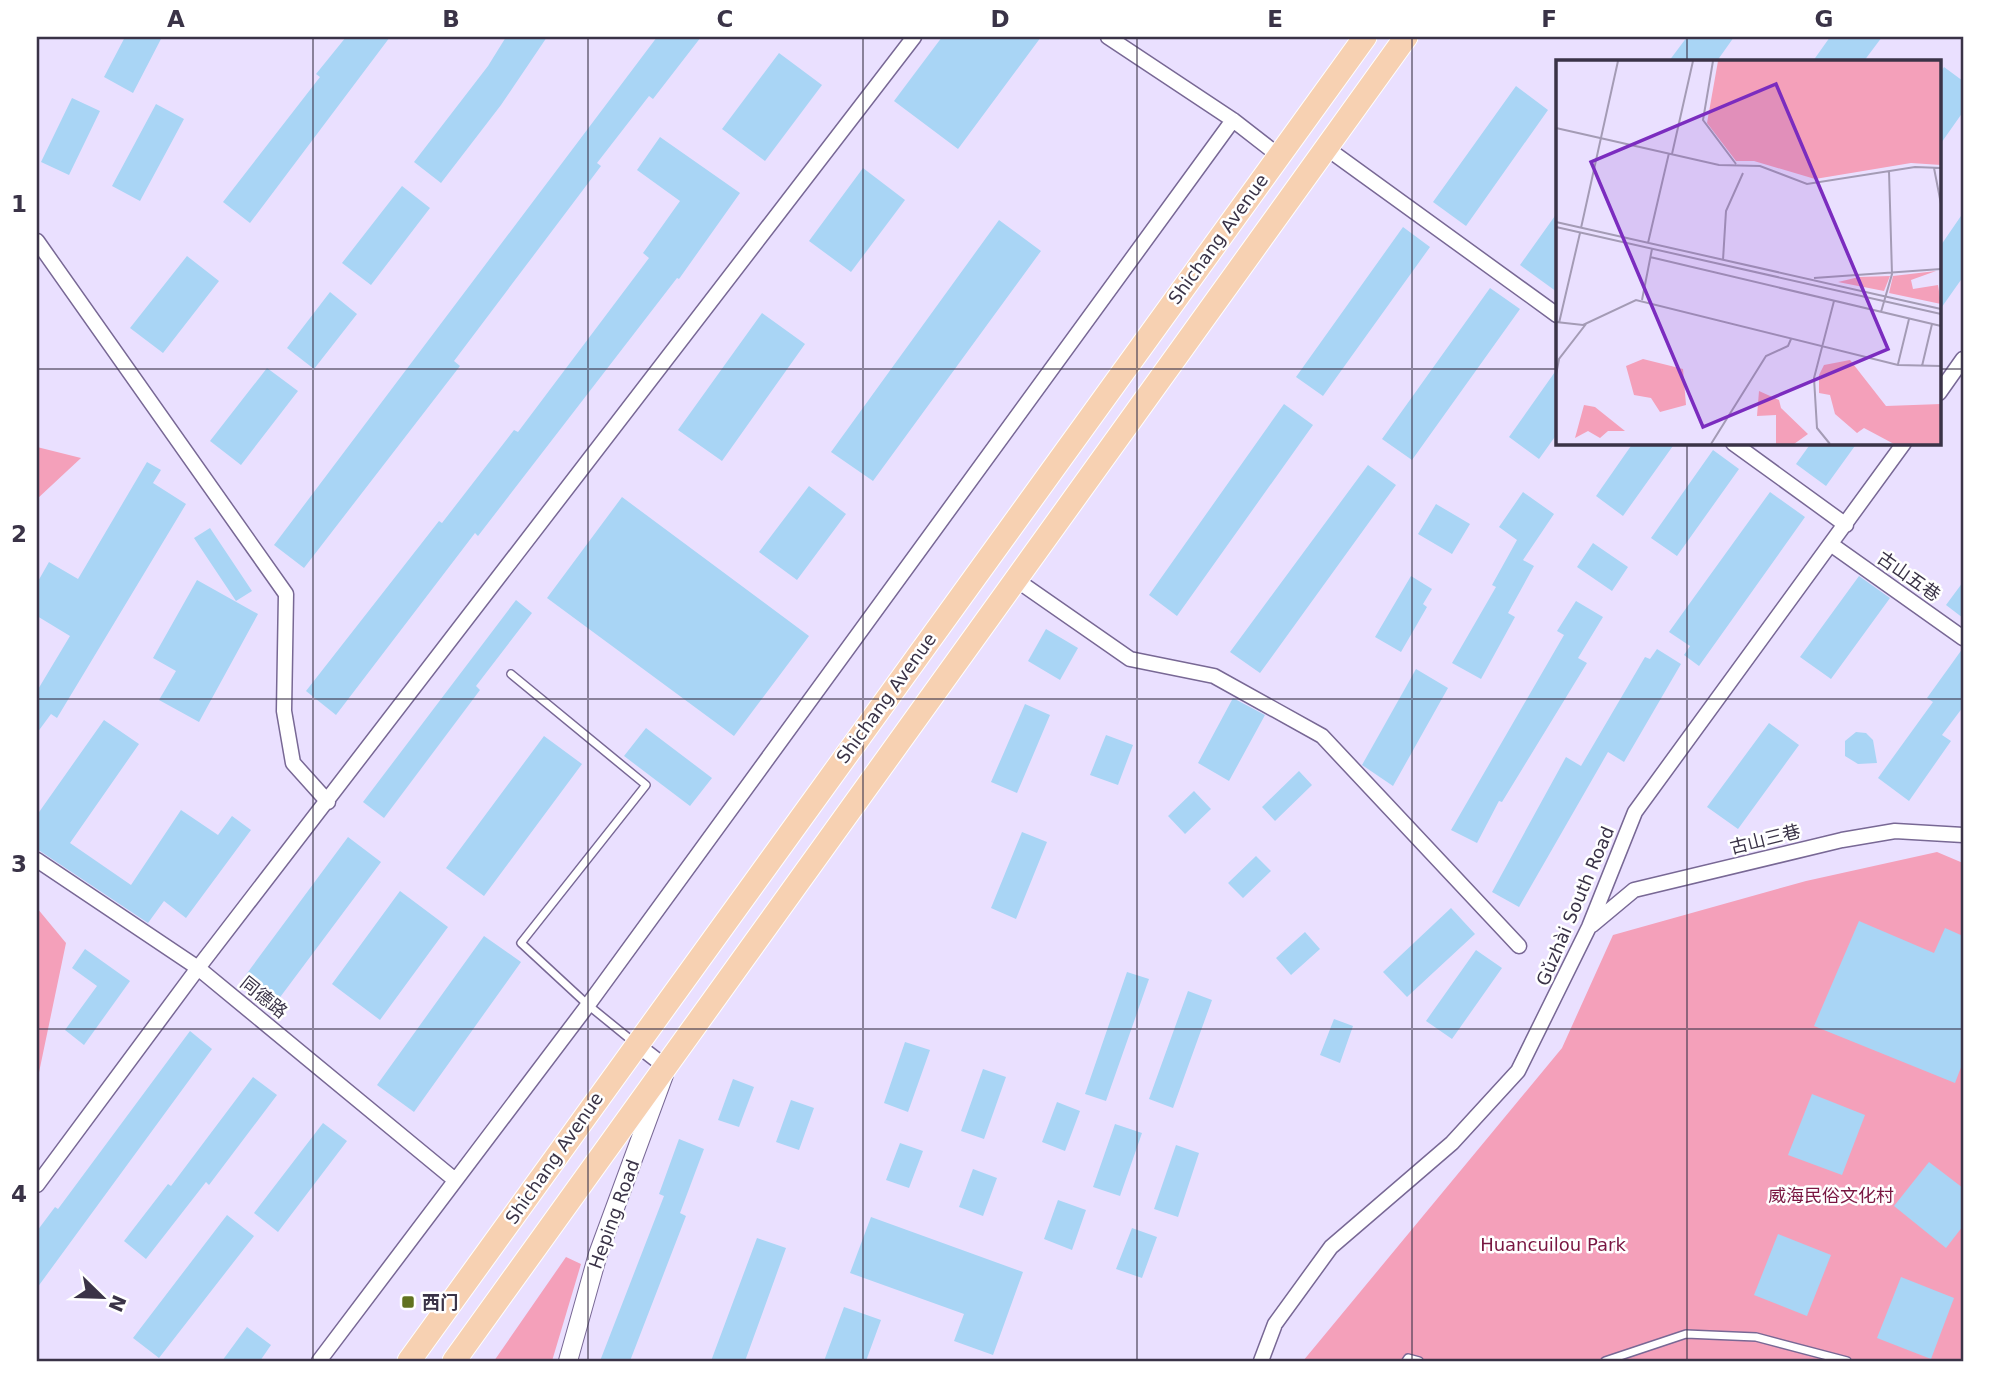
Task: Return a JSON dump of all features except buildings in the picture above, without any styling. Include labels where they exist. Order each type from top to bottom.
[{"type":"main road","name":"Shichang Avenue","points":[[409,1361],[1365,37]]},
{"type":"main road","name":"Shichang Avenue","points":[[454,1361],[667,1069],[1015,579],[1406,37]]},
{"type":"street","points":[[37,1185],[198,968],[914,37]]},
{"type":"street","points":[[1108,37],[1233,120],[1278,155]]},
{"type":"street","points":[[319,1361],[588,1005],[1233,120]]},
{"type":"street","points":[[1325,147],[1556,314]]},
{"type":"street","points":[[37,241],[286,594],[284,711],[293,763],[328,802]]},
{"type":"street","points":[[1940,393],[1963,359]]},
{"type":"street","points":[[1734,444],[1846,525]]},
{"type":"street","name":"Gǔzhài South Road","points":[[1261,1361],[1275,1324],[1331,1247],[1452,1143],[1518,1071],[1589,927],[1635,812],[1903,444]]},
{"type":"street","name":"古山五巷","points":[[1832,545],[1963,638]]},
{"type":"street","points":[[1015,579],[1130,659],[1214,676],[1322,736],[1519,946]]},
{"type":"street","name":"古山三巷","points":[[1589,927],[1634,890],[1842,840],[1895,831],[1963,835]]},
{"type":"street","name":"同德路","points":[[37,860],[198,968],[455,1180]]},
{"type":"street","points":[[636,1044],[667,1069]]},
{"type":"street","name":"Heping Road","points":[[568,1361],[598,1254],[667,1069]]},
{"type":"lane","points":[[512,674],[646,785],[522,943],[588,1005],[636,1044]]},
{"type":"lane","points":[[1605,1361],[1686,1334],[1756,1337],[1847,1361]]},
{"type":"lane","points":[[1406,1361],[1408,1358],[1419,1361]]},
{"type":"green space","points":[[37,447],[81,458],[37,499]]},
{"type":"green space","points":[[1937,852],[1963,863],[1963,1361],[1303,1361],[1562,1048],[1613,935],[1806,881]]},
{"type":"green space","points":[[37,908],[66,943],[37,1082]]},
{"type":"green space","points":[[566,1257],[581,1264],[552,1361],[494,1361]]},
{"type":"place","name":"西门","points":[[408,1302]]},
{"type":"park label","name":"威海民俗文化村","points":[[1831,1195]]},
{"type":"park label","name":"Huancuilou Park","points":[[1553,1244]]}]
